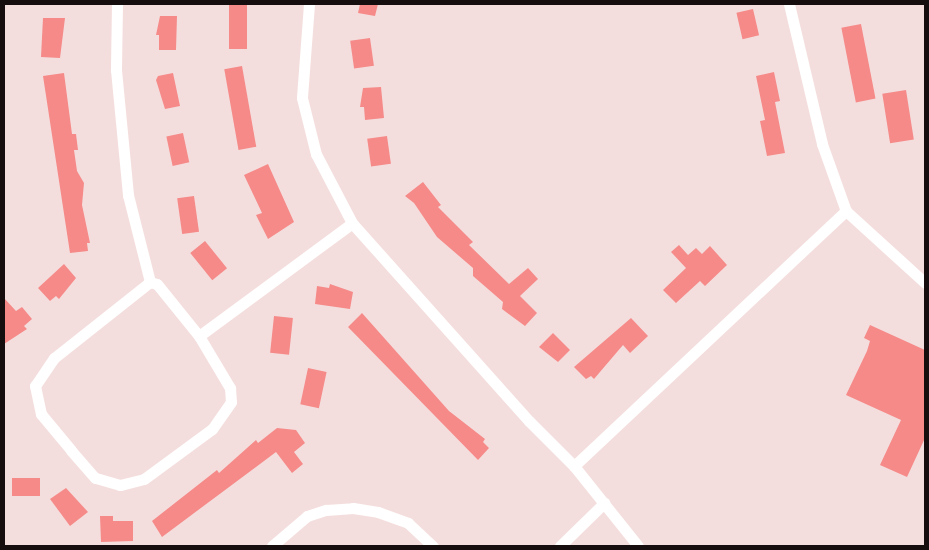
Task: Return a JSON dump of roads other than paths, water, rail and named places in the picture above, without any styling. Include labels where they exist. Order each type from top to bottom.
[{"type":"street","points":[[117,4],[116,70],[128,195],[150,282]]},
{"type":"street","points":[[309,4],[302,98],[316,154],[352,222],[529,421],[574,466],[638,546]]},
{"type":"street","points":[[789,4],[822,144],[846,211],[925,283]]},
{"type":"street","points":[[574,466],[846,211]]},
{"type":"street","points":[[200,336],[352,222]]},
{"type":"street","points":[[150,282],[156,284],[200,336],[230,388],[231,402],[226,414],[144,479],[120,485],[95,478],[41,414],[34,386],[54,358],[150,282]]},
{"type":"street","points":[[560,546],[604,503]]},
{"type":"street","points":[[272,546],[307,516],[326,510],[353,508],[378,512],[408,523],[433,546]]}]
